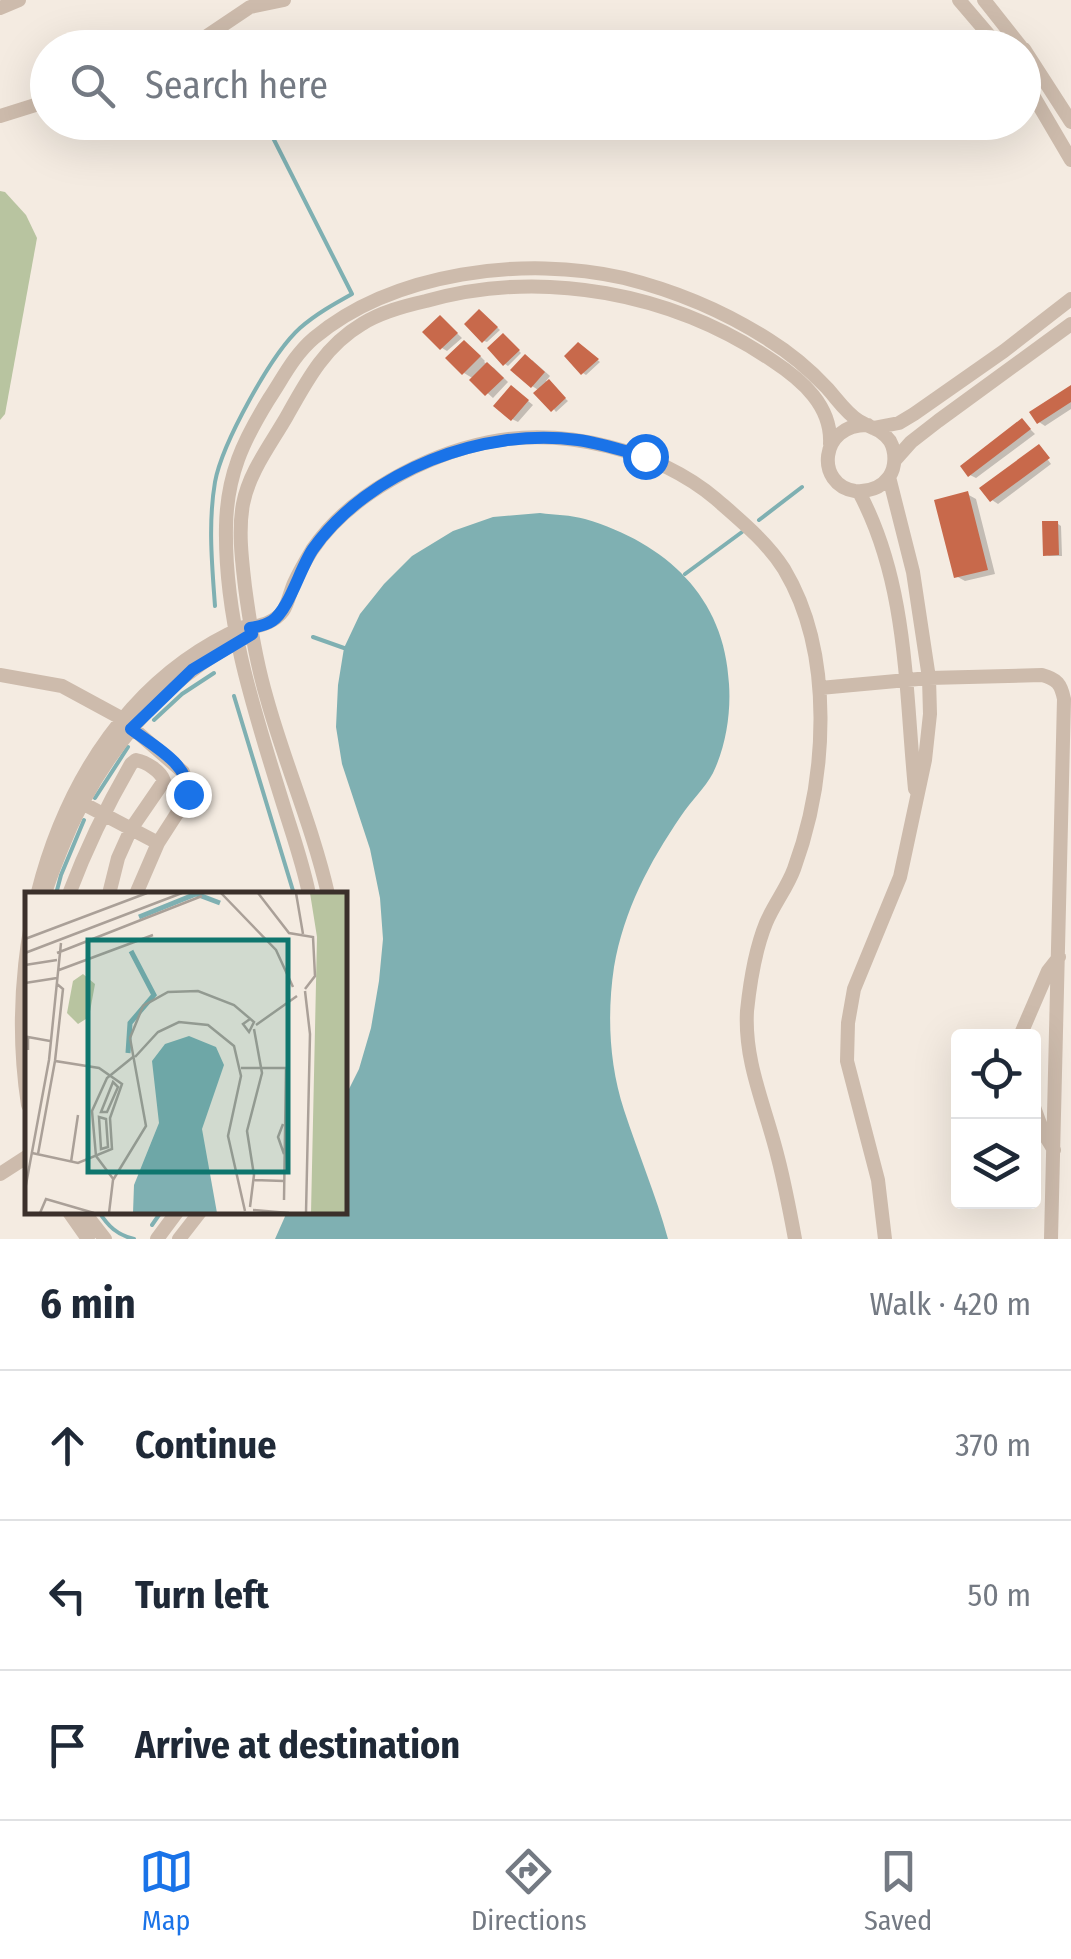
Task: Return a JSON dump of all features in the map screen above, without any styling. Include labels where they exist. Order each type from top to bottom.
[{"type":"street","points":[[0,8],[19,0]]},
{"type":"street","points":[[216,30],[250,7],[284,0]]},
{"type":"street","points":[[959,0],[985,30]]},
{"type":"street","points":[[984,0],[1008,30]]},
{"type":"street","points":[[1041,76],[1071,122]]},
{"type":"street","points":[[0,116],[30,107]]},
{"type":"street","points":[[1041,109],[1071,160]]},
{"type":"street","points":[[308,892],[252,702],[245,632],[243,505],[263,455],[312,370],[333,346],[365,322],[456,292],[538,286],[609,294],[684,314],[738,338],[794,374],[822,407],[830,428],[828,465],[840,484],[859,492],[881,485],[889,477],[894,460],[888,438],[849,413],[781,348],[725,314],[659,288],[620,278],[524,269],[462,275],[411,287],[354,310],[312,340],[284,374],[246,436],[232,480],[226,525],[229,578],[245,632],[327,892]]},
{"type":"street","points":[[830,446],[845,429],[898,422],[914,414],[1071,299]]},
{"type":"street","points":[[894,460],[938,421],[1071,324]]},
{"type":"street","points":[[47,892],[82,803],[151,686],[184,659],[270,623],[283,611],[313,549],[338,521],[374,491],[403,471],[489,442],[578,440],[645,456],[697,483],[749,528],[782,566],[804,608],[817,660],[820,731],[816,782],[792,874],[766,923],[752,973],[747,1014],[754,1080],[778,1156],[795,1239]]},
{"type":"street","points":[[885,1239],[878,1180],[847,1061],[848,1023],[854,990],[900,877],[926,760],[930,714],[930,678],[913,572],[889,477]]},
{"type":"street","points":[[859,492],[878,530],[905,649],[916,800]]},
{"type":"street","points":[[820,688],[930,678],[1042,674],[1062,686],[1052,1239]]},
{"type":"street","points":[[0,675],[62,686],[126,723],[174,762],[188,780],[185,801],[158,843],[137,892]]},
{"type":"street","points":[[28,892],[52,819],[76,774],[126,723]]},
{"type":"street","points":[[70,892],[87,844],[136,760],[162,775],[164,781],[131,829],[110,892]]},
{"type":"street","points":[[82,803],[158,843]]},
{"type":"street","points":[[25,902],[16,960],[14,1037],[25,1090]]},
{"type":"street","points":[[1023,1029],[1058,957]]},
{"type":"street","points":[[1038,1119],[1054,1150]]},
{"type":"street","points":[[0,1174],[25,1158]]},
{"type":"street","points":[[71,1214],[88,1239]]},
{"type":"street","points":[[85,1214],[104,1239]]},
{"type":"street","points":[[158,1239],[176,1214]]},
{"type":"street","points":[[179,1239],[198,1214]]},
{"type":"green space","points":[[0,191],[26,215],[37,238],[5,414],[0,420]]},
{"type":"water","points":[[540,513],[580,518],[641,543],[686,578],[703,600],[725,653],[729,706],[718,763],[648,869],[624,926],[612,985],[610,1021],[615,1075],[668,1239],[275,1239],[286,1214],[348,1214],[348,1091],[371,1028],[379,981],[383,939],[380,898],[370,849],[342,764],[336,727],[344,648],[360,614],[412,556],[453,531],[493,517]]},
{"type":"building","points":[[479,309],[498,327],[482,343],[464,324]]},
{"type":"building","points":[[440,315],[458,333],[440,350],[422,332]]},
{"type":"building","points":[[503,333],[520,350],[503,366],[487,348]]},
{"type":"building","points":[[464,340],[481,356],[462,375],[445,358]]},
{"type":"building","points":[[578,342],[599,359],[581,375],[564,356]]},
{"type":"building","points":[[525,354],[545,372],[531,388],[510,370]]},
{"type":"building","points":[[487,362],[504,378],[485,396],[469,380]]},
{"type":"building","points":[[549,379],[566,398],[551,412],[533,393]]},
{"type":"building","points":[[511,385],[529,400],[511,421],[493,406]]},
{"type":"building","points":[[1071,385],[1071,402],[1037,424],[1029,412]]},
{"type":"building","points":[[1022,418],[1031,429],[968,477],[960,466]]},
{"type":"building","points":[[1039,444],[1050,458],[990,502],[979,488]]},
{"type":"building","points":[[968,491],[988,570],[954,578],[934,500]]},
{"type":"building","points":[[1042,521],[1058,521],[1059,555],[1043,556]]},
{"type":"waterway","points":[[215,606],[211,544],[215,482],[237,423],[288,341],[312,318],[352,294],[274,140]]},
{"type":"waterway","points":[[759,520],[802,487]]},
{"type":"waterway","points":[[685,574],[742,532]]},
{"type":"waterway","points":[[313,637],[344,648]]},
{"type":"waterway","points":[[154,720],[182,694],[214,673]]},
{"type":"waterway","points":[[234,696],[293,892]]},
{"type":"waterway","points":[[95,798],[128,747]]},
{"type":"waterway","points":[[57,892],[84,820]]},
{"type":"waterway","points":[[100,1214],[114,1229],[134,1239]]},
{"type":"waterway","points":[[152,1225],[160,1214]]},
{"type":"route","points":[[188,794],[188,780],[183,772],[131,729],[192,670],[252,634],[250,628],[270,623],[283,611],[313,549],[338,521],[374,491],[403,471],[489,442],[578,440],[645,456]]}]
